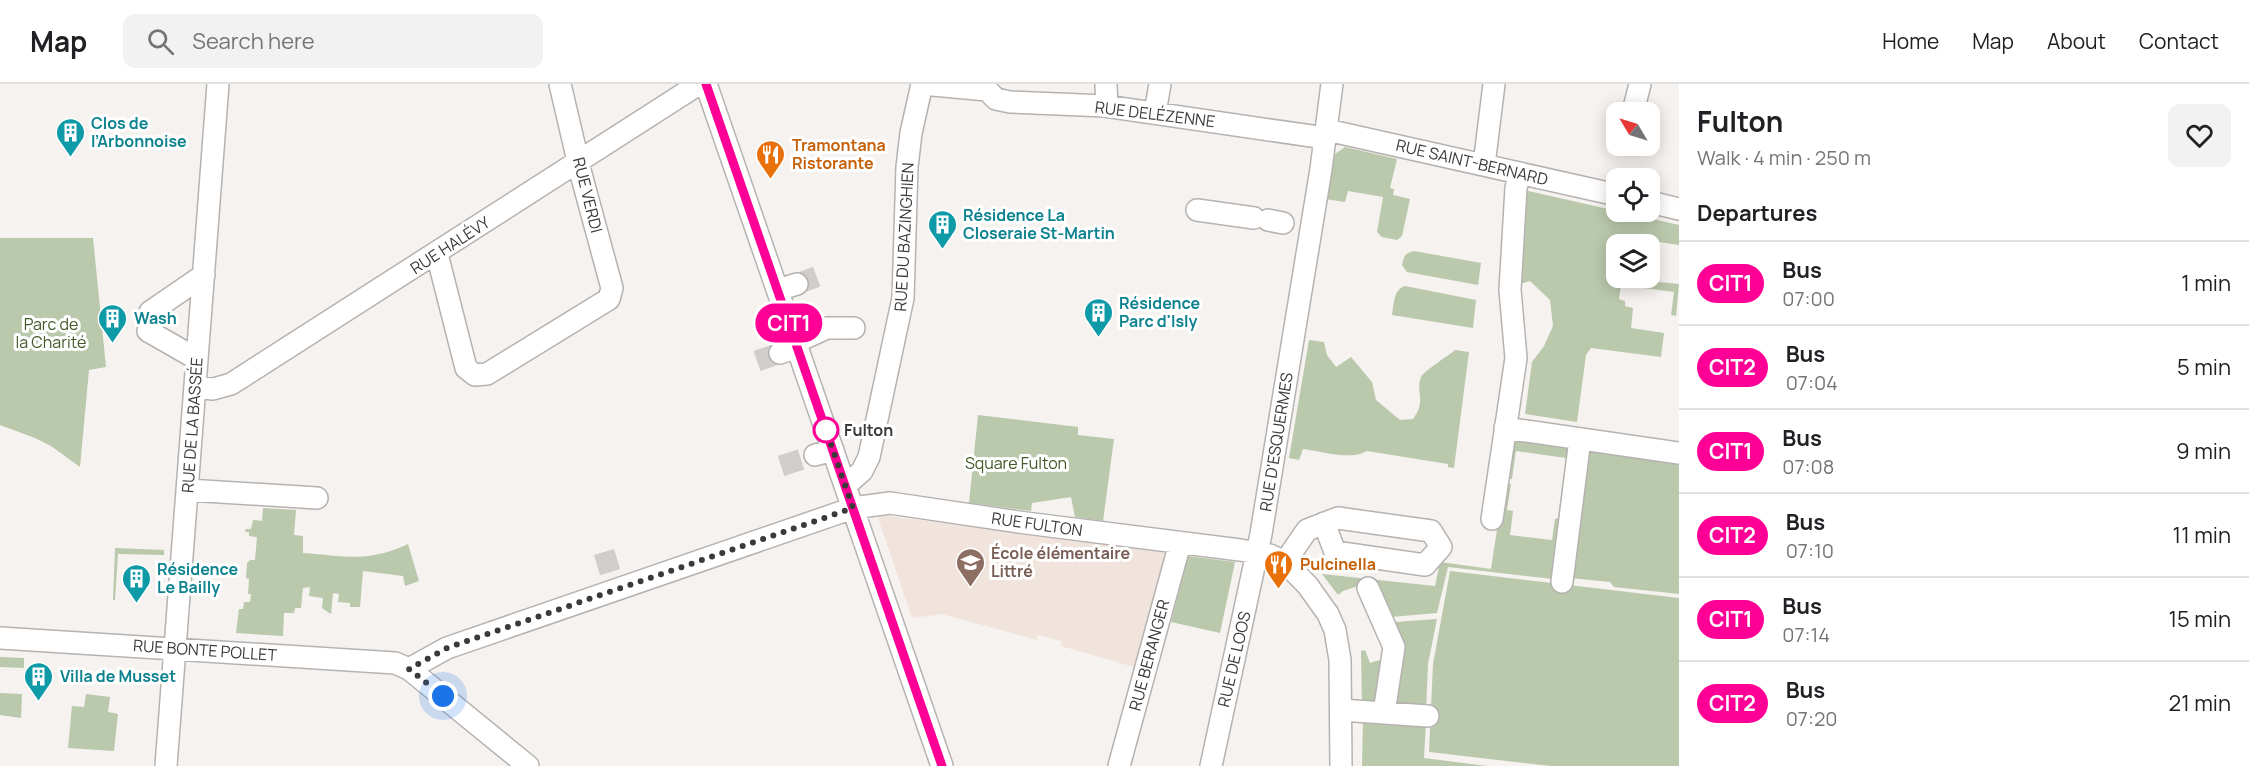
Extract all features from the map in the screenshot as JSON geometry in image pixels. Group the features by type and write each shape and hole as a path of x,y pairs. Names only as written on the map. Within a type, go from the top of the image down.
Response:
{"street":[{"name":"RUE DE LA BASSÉE","path":"166,766 218,84"},
{"name":"RUE VERDI","path":"437,254 466,368 475,375 487,374 609,299 612,288 560,84"},
{"name":"RUE HALÉVY","path":"195,387 213,389 231,384 699,84"},
{"path":"706,84 787,287 791,348 824,452 845,486 942,766"},
{"path":"922,84 989,87"},
{"name":"RUE DU BAZINGHIEN","path":"845,486 862,471 869,457 900,315 904,287 909,145 922,84"},
{"path":"1155,113 1160,84"},
{"name":"RUE D'ESQUERMES","path":"1257,552 1283,222 1326,134 1332,84"},
{"path":"1484,165 1494,84"},
{"path":"1636,102 1640,84"},
{"name":"RUE DELÉZENNE","path":"989,87 996,99 1010,102 1107,96 1155,113 1326,134"},
{"name":"RUE SAINT-BERNARD","path":"1326,134 1484,165 1606,193"},
{"path":"1492,519 1516,358 1510,290 1516,188 1520,173"},
{"path":"1660,204 1679,209"},
{"path":"1197,210 1283,222"},
{"path":"197,359 149,321 204,275"},
{"path":"791,348 827,328 854,327"},
{"path":"1505,428 1679,453"},
{"path":"1562,582 1580,439"},
{"path":"188,490 316,498"},
{"name":"RUE FULTON","path":"409,669 447,648 613,583 853,508 890,503 1257,552"},
{"path":"1286,562 1307,530 1324,523 1338,518 1431,531 1441,547 1425,565 1335,552 1324,523"},
{"name":"RUE BERANGER","path":"1119,766 1180,543"},
{"path":"1257,552 1286,562 1316,597 1328,614 1335,630 1340,660 1341,766"},
{"name":"RUE DE LOOS","path":"1211,766 1257,552"},
{"path":"1368,588 1394,647 1384,713"},
{"name":"RUE BONTE POLLET","path":"0,638 388,662 409,669"},
{"path":"409,669 528,766"},
{"path":"1341,710 1428,716"}],"shaded area":[{"path":"881,515 1162,551 1165,554 1134,667 1061,646 1062,641 1038,635 1037,640 942,614 912,618 878,518"}],"green space":[{"path":"1345,147 1397,159 1390,188 1394,189 1393,195 1410,199 1402,236 1397,240 1382,237 1377,232 1383,197 1348,191 1345,202 1325,199 1335,154"},
{"path":"1524,190 1606,209 1606,222 1660,221 1679,225 1679,245 1660,242 1660,234 1606,234 1606,288 1621,288 1619,299 1625,301 1625,306 1633,308 1631,328 1664,333 1661,357 1591,348 1586,355 1577,422 1525,414 1532,362 1544,346 1553,326 1550,300 1530,281 1517,285"},
{"name":"Parc de la Charité","path":"0,238 93,238 106,367 89,370 80,467 51,446 0,425"},
{"path":"1414,251 1481,263 1478,285 1407,272 1402,265 1403,259"},
{"path":"1660,282 1679,284 1676,316 1671,315 1674,292 1644,288 1660,288"},
{"path":"1405,286 1476,300 1473,328 1392,315 1396,294"},
{"path":"1309,340 1324,342 1327,355 1336,367 1351,357 1372,382 1376,400 1400,420 1413,419 1417,412 1423,374 1455,350 1469,352 1454,468 1448,467 1448,464 1367,451 1344,455 1303,449 1299,460 1289,458"},
{"name":"Square Fulton","path":"978,415 1078,427 1078,435 1114,439 1103,521 1075,517 1071,497 1032,503 1031,511 969,503"},
{"path":"1513,436 1575,445 1553,579 1448,567 1437,613 1391,617 1373,581 1343,591 1338,595 1322,574 1435,586 1440,562 1491,569 1504,483 1511,484 1507,510 1513,511 1510,535 1552,540 1555,519 1558,518 1566,458 1516,451 1512,479 1504,478"},
{"path":"1585,446 1679,459 1679,594 1614,587 1610,582 1570,578"},
{"path":"263,508 296,510 294,535 303,536 303,553 357,557 380,554 408,544 419,581 405,586 403,576 363,571 360,607 350,607 350,603 338,602 339,594 333,593 331,614 322,608 323,598 309,596 310,587 303,588 301,608 295,608 294,613 284,613 283,636 236,633 239,609 243,609 244,602 250,602 249,579 246,578 247,563 255,560 257,537 249,536 249,532 245,532 246,529 251,529 253,520 262,521"},
{"path":"115,548 164,550 164,555 118,554 115,600 113,600"},
{"path":"1188,556 1235,562 1220,633 1171,622"},
{"path":"1450,571 1679,598 1679,766 1551,766 1429,752 1433,664"},
{"path":"1437,619 1428,664 1426,711 1393,710 1392,625 1395,622"},
{"path":"1365,650 1370,663 1383,659 1384,703 1362,707 1361,651"},
{"path":"0,657 24,658 24,668 0,667"},
{"path":"0,693 22,694 21,718 0,715"},
{"path":"86,694 110,697 108,712 118,714 114,751 68,748 72,706 84,707"},
{"path":"1363,719 1426,722 1424,758 1487,766 1362,766"}],"tunnel":[{"path":"797,284 824,274"},
{"path":"757,361 780,353"},
{"path":"781,466 815,455"},
{"path":"604,552 611,575"}],"bus line":[{"name":"CIT1","path":"706,84 942,766"}],"place":[{"name":"Clos de l’Arbonnoise","path":"70,158"},
{"name":"Tramontana Ristorante","path":"771,180"},
{"name":"Résidence La Closeraie St-Martin","path":"942,250"},
{"name":"Résidence Parc d'Isly","path":"1098,338"},
{"name":"Wash","path":"113,344"},
{"name":"Fulton","path":"826,430"},
{"name":"École élémentaire Littré","path":"970,588"},
{"name":"Pulcinella","path":"1279,590"},
{"name":"Résidence Le Bailly","path":"136,604"},
{"name":"Villa de Musset","path":"39,702"}],"route":[{"path":"443,696 409,669 447,648 853,508 826,430"}]}
